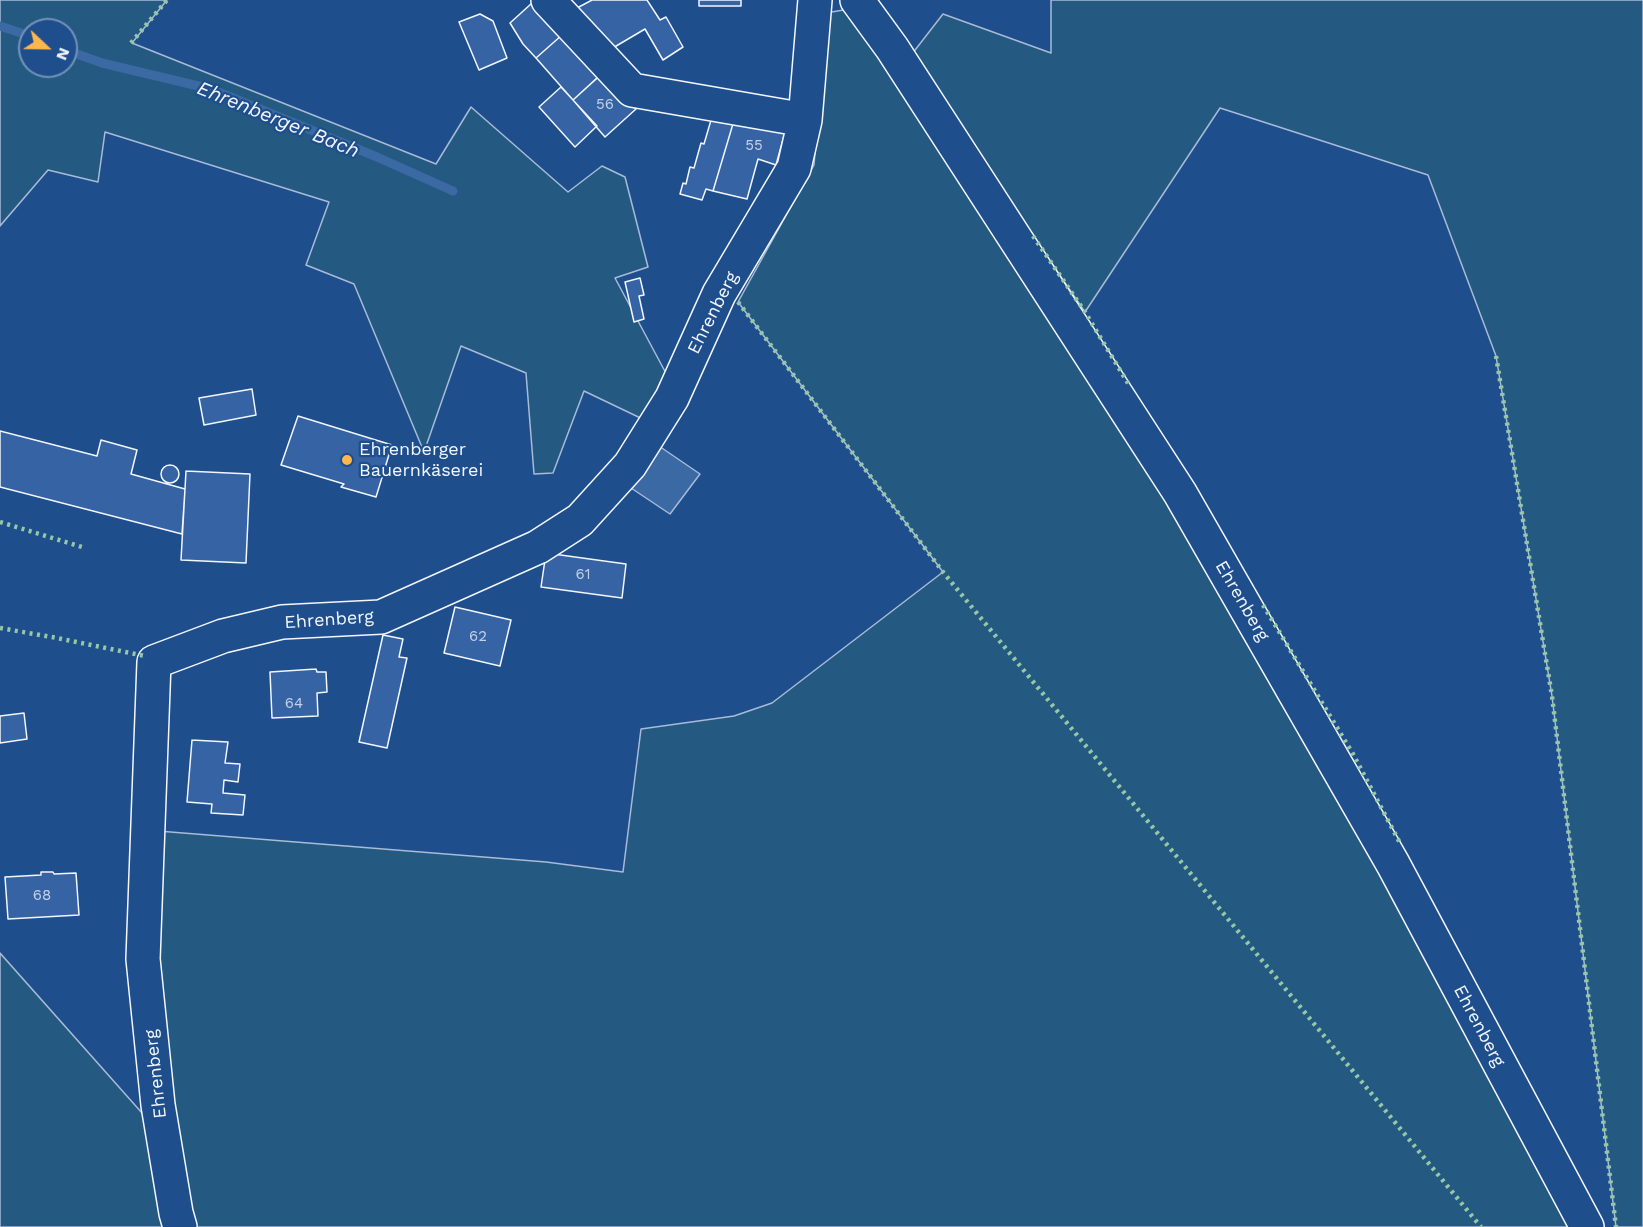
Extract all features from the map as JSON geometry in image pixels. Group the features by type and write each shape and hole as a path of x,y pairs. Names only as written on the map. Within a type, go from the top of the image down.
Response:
{"street":[{"path":"548,0 632,90 805,120"},
{"name":"Ehrenberg","path":"180,1227 158,1105 143,959 154,662 223,636 282,622 381,617 538,547 580,520 630,465 672,398 719,294 794,168 805,120 815,0"},
{"name":"Ehrenberg","path":"857,0 892,48 1180,493 1393,864 1587,1227"}],"shaded area":[{"path":"0,0 167,0 132,43 436,164 471,107 568,192 602,166 625,177 648,267 615,278 668,377 653,424 584,391 553,473 534,474 526,373 461,346 424,452 354,284 306,265 329,202 105,132 98,182 48,170 0,226"},
{"path":"1051,0 1643,0 1643,1227 1616,1227 1552,696 1496,356 1428,175 1220,108 1085,312 912,54 943,14 1051,53"},
{"path":"849,9 1313,729 1573,1227 0,1227 0,953 150,1122 158,831 546,862 623,872 641,729 734,716 772,703 943,572 738,302 814,165 826,13"},
{"path":"656,444 700,474 670,514 628,486"}],"building":[{"path":"592,0 647,0 660,20 666,17 683,47 663,60 645,29 606,52 577,8"},
{"path":"699,0 741,0 741,6 699,6"},
{"path":"532,3 562,35 536,58 523,44 510,23"},
{"path":"480,14 493,21 507,58 479,70 459,22"},
{"path":"562,35 598,77 573,100 536,58"},
{"path":"604,72 636,109 605,137 573,100"},
{"path":"561,87 597,126 575,147 539,107"},
{"path":"714,110 735,117 713,191 706,189 702,200 680,194 683,183 686,184 690,167 694,168 701,143 704,144"},
{"path":"735,117 785,132 776,165 758,159 747,199 713,191"},
{"path":"640,278 644,295 639,296 644,319 634,322 625,282"},
{"path":"252,389 256,415 204,425 199,398"},
{"path":"298,416 392,445 376,497 341,487 344,484 281,465"},
{"path":"0,431 97,456 101,440 137,450 131,474 185,489 182,534 0,487"},
{"path":"170,465 176,468 179,474 176,480 170,483 164,480 161,474 164,468"},
{"path":"186,471 250,474 246,563 181,560"},
{"path":"546,553 626,564 622,598 541,587"},
{"path":"455,607 511,620 500,666 444,653"},
{"path":"383,635 403,639 399,657 407,658 387,748 359,742"},
{"path":"316,669 317,672 326,672 327,692 317,693 318,716 272,718 270,672"},
{"path":"24,713 27,739 0,743 0,716"},
{"path":"192,740 228,742 225,763 240,764 238,782 224,780 223,793 245,795 243,815 211,813 212,804 187,802"},
{"path":"41,872 76,873 79,915 8,919 5,877 41,875"}],"waterway":[{"name":"Ehrenberger Bach","path":"0,26 18,32"},
{"name":"Ehrenberger Bach","path":"78,54 102,63 211,89 377,157 453,191"}],"hedge":[{"path":"131,43 167,0"},
{"path":"1033,236 1085,312 1129,385"},
{"path":"738,302 943,572 1481,1227"},
{"path":"1496,356 1552,696 1616,1227"},
{"path":"0,522 82,547"},
{"path":"1263,605 1353,754 1401,845"},
{"path":"0,628 145,656"}],"place":[{"name":"Ehrenberger Bauernkäserei","path":"347,460"}]}
